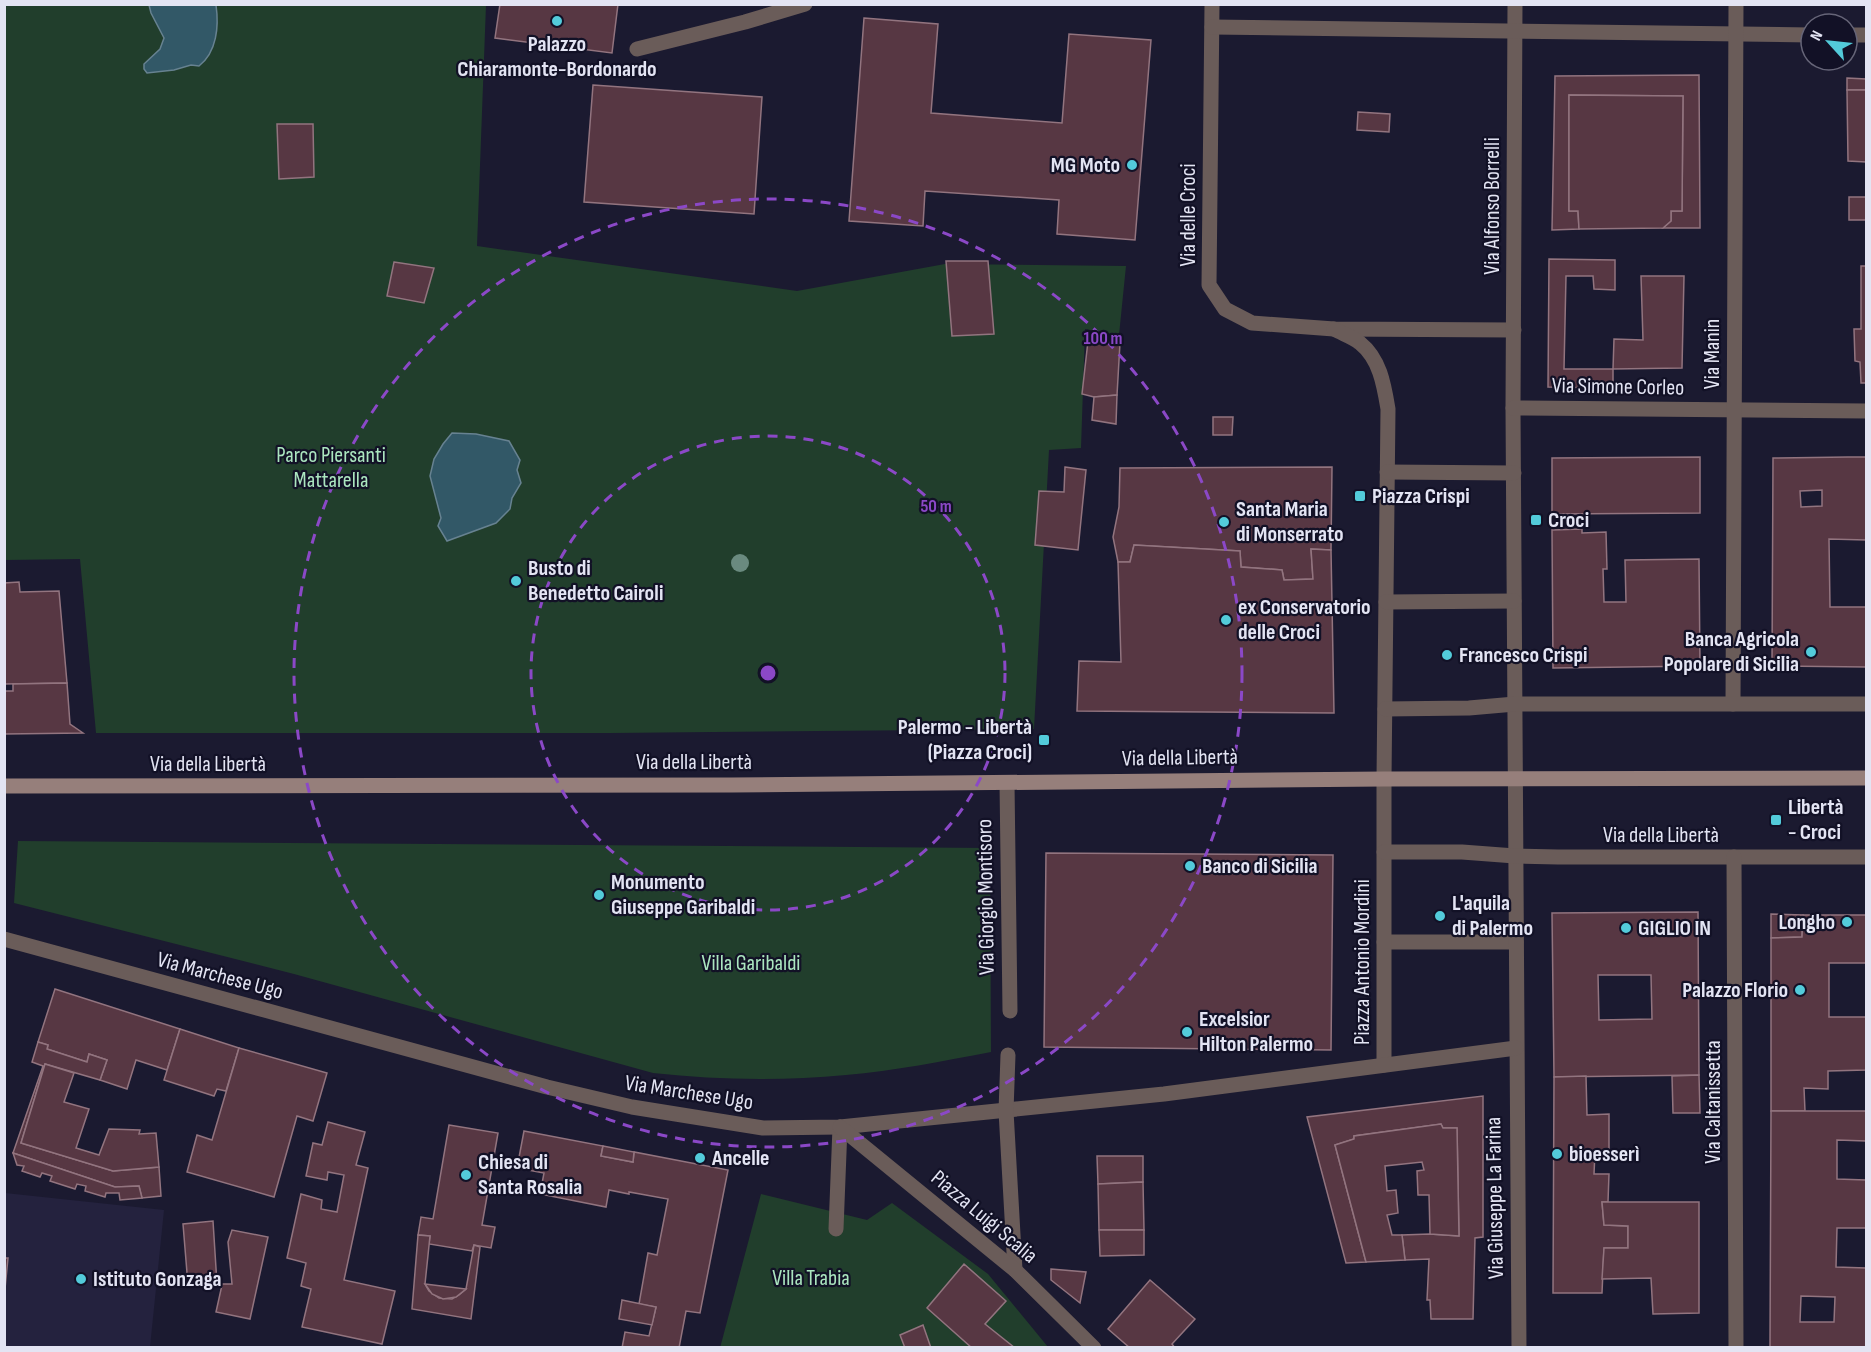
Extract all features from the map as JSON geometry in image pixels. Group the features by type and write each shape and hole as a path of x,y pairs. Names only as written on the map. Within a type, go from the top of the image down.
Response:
{"street":[{"path":"637,49 745,22 805,4"},
{"name":"Via delle Croci","path":"1212,4 1209,285 1225,309 1252,323 1334,330 1514,330"},
{"name":"Via Alfonso Borrelli","path":"1515,4 1513,408 1515,778"},
{"name":"Via Manin","path":"1733,704 1736,4"},
{"path":"1212,27 1799,35"},
{"path":"1334,330 1360,343 1375,362 1384,385 1388,409 1384,852"},
{"name":"Via Simone Corleo","path":"1513,408 1866,411"},
{"path":"1387,472 1514,473"},
{"path":"1386,602 1514,601"},
{"path":"1385,709 1469,708 1515,704 1866,704"},
{"name":"Via della Libertà","path":"4,786 1007,783 1384,778 1866,778"},
{"path":"1515,778 1516,1048"},
{"name":"Via Giorgio Montisoro","path":"1007,783 1010,1011"},
{"name":"Via della Libertà","path":"1384,852 1462,852 1515,856 1866,857"},
{"name":"Piazza Antonio Mordini","path":"1384,852 1384,1065 1516,1048"},
{"name":"Via Caltanissetta","path":"1734,857 1736,1347"},
{"name":"Via Marchese Ugo","path":"4,939 547,1088 632,1107 763,1128 840,1127 1006,1111 1164,1094 1384,1065"},
{"path":"1384,942 1516,942"},
{"name":"Via Giuseppe La Farina","path":"1516,1048 1519,1347"},
{"path":"1008,1055 1006,1111 1015,1270"},
{"path":"836,1230 840,1127"},
{"name":"Piazza Luigi Scalia","path":"840,1127 1015,1270 1094,1347"}],"shaded area":[{"name":"Istituto Gonzaga","path":"5,1193 164,1210 150,1347 5,1348"}],"green space":[{"name":"Parco Piersanti Mattarella","path":"4,5 486,5 477,246 797,291 945,264 1126,266 1119,335 1085,329 1081,448 1049,450 1034,729 611,733 96,733 80,559 5,560"},
{"name":"Villa Garibaldi","path":"18,841 990,848 991,1052 900,1068 822,1077 749,1079 653,1073 294,974 14,903"},
{"name":"Villa Trabia","path":"761,1194 867,1220 892,1203 988,1274 1048,1347 720,1348"}],"water":[{"path":"149,5 216,5 217,21 213,46 210,54 199,66 191,65 174,70 147,73 144,64 160,49 164,38"},
{"path":"452,433 476,434 509,441 520,460 517,470 521,483 512,498 510,509 496,523 447,541 438,526 441,518 430,476 434,459"}],"building":[{"name":"Palazzo Chiaramonte-Bordonardo","path":"500,4 618,4 612,53 495,38"},
{"path":"864,18 938,24 931,113 1062,123 1069,34 1151,40 1135,240 1057,234 1059,200 925,191 923,226 849,221"},
{"path":"1699,75 1700,228 1663,228 1671,221 1671,211 1682,211 1683,96 1569,95 1569,211 1578,211 1579,229 1552,230 1555,76"},
{"path":"1847,78 1866,79 1866,90 1847,90"},
{"path":"593,85 762,97 754,214 584,202"},
{"path":"1847,90 1866,90 1866,162 1848,161"},
{"path":"1569,95 1683,96 1682,211 1671,211 1671,221 1663,228 1579,229 1578,211 1569,211"},
{"path":"1358,112 1390,114 1389,132 1357,130"},
{"path":"277,124 313,124 314,177 279,179"},
{"path":"1849,197 1866,197 1866,220 1849,220"},
{"path":"1549,259 1615,260 1615,290 1594,289 1593,276 1566,276 1564,369 1613,369 1613,388 1548,387"},
{"path":"946,261 988,261 994,334 952,336"},
{"path":"394,262 434,268 424,303 387,296"},
{"path":"1861,266 1866,266 1866,383 1861,383 1860,362 1855,361 1854,329 1861,329"},
{"path":"1641,276 1684,276 1682,368 1613,369 1614,339 1643,340"},
{"path":"1088,341 1120,343 1117,395 1094,397 1082,394"},
{"path":"1117,395 1116,424 1092,420 1094,397"},
{"path":"1213,417 1233,417 1232,435 1213,435"},
{"path":"1700,457 1700,513 1552,514 1552,458"},
{"path":"1866,457 1866,540 1829,539 1830,607 1866,607 1866,667 1772,666 1773,458","holes":["1822,490 1822,506 1801,507 1800,491"]},
{"path":"1065,467 1086,470 1078,550 1035,545 1039,491 1064,492"},
{"name":"Santa Maria di Monserrato","path":"1332,467 1331,550 1311,549 1313,579 1284,580 1282,570 1241,567 1240,551 1134,545 1130,562 1118,562 1113,537 1119,507 1120,468"},
{"path":"1582,529 1582,533 1606,532 1607,569 1603,569 1604,602 1626,602 1625,560 1699,559 1700,666 1553,668 1552,530"},
{"name":"ex Conservatorio delle Croci","path":"1134,545 1240,551 1241,567 1282,570 1284,580 1313,579 1311,549 1331,550 1334,713 1077,711 1079,661 1121,662 1118,562 1130,562"},
{"path":"19,582 20,592 59,591 67,683 4,684 4,583"},
{"path":"67,683 70,724 83,733 4,734 4,691 13,691 13,684"},
{"path":"1046,853 1333,855 1331,1050 1044,1047"},
{"path":"1698,912 1699,1075 1554,1077 1552,913","holes":["1598,975 1651,975 1652,1019 1599,1020"]},
{"path":"1771,914 1803,915 1802,937 1771,938"},
{"name":"Palazzo Florio","path":"1803,915 1866,915 1866,963 1829,963 1829,1017 1866,1017 1866,1070 1828,1071 1828,1089 1804,1088 1805,1111 1771,1111 1771,938 1802,937"},
{"path":"55,989 180,1029 167,1070 136,1060 127,1089 100,1080 107,1060 89,1054 87,1062 47,1049 48,1045 38,1042"},
{"path":"180,1029 239,1048 226,1091 217,1089 214,1096 164,1080"},
{"path":"38,1042 48,1045 47,1049 87,1062 89,1054 107,1060 100,1080 45,1064 21,1143 113,1171 159,1167 161,1196 142,1198 139,1186 115,1187 13,1153 43,1066 32,1062"},
{"path":"239,1048 327,1073 313,1121 297,1116 274,1197 187,1172 197,1135 212,1140"},
{"path":"45,1064 74,1073 64,1102 89,1109 76,1148 99,1155 109,1129 140,1130 139,1134 156,1133 159,1167 113,1171 21,1143"},
{"path":"1699,1075 1700,1113 1673,1113 1672,1076"},
{"path":"1586,1076 1587,1115 1609,1114 1609,1152 1595,1152 1594,1174 1609,1174 1608,1202 1602,1202 1604,1225 1628,1226 1628,1248 1604,1248 1602,1293 1553,1293 1554,1077"},
{"path":"1483,1096 1483,1237 1475,1238 1473,1319 1431,1319 1430,1300 1427,1300 1429,1259 1405,1260 1402,1235 1459,1236 1457,1128 1443,1128 1441,1124 1354,1136 1354,1139 1335,1145 1366,1262 1346,1263 1307,1117"},
{"path":"1771,1111 1866,1111 1866,1141 1837,1140 1837,1179 1866,1180 1866,1228 1837,1228 1836,1267 1866,1268 1866,1348 1770,1348","holes":["1801,1296 1835,1297 1834,1322 1800,1322"]},
{"path":"328,1122 365,1132 356,1165 368,1168 344,1280 395,1291 382,1344 302,1327 311,1289 301,1286 306,1263 287,1258 301,1194 322,1200 321,1209 337,1212 344,1175 328,1172 327,1180 306,1176 313,1143 322,1145"},
{"path":"1441,1124 1443,1128 1457,1128 1459,1236 1430,1234 1429,1195 1418,1195 1417,1171 1424,1170 1422,1162 1385,1166 1387,1191 1396,1190 1398,1213 1387,1215 1392,1235 1402,1235 1405,1260 1366,1262 1335,1145 1354,1139 1354,1136"},
{"name":"Chiesa di Santa Rosalia","path":"449,1125 498,1133 482,1225 495,1227 491,1248 474,1245 472,1251 429,1244 430,1236 418,1235 421,1217 433,1219"},
{"path":"524,1131 603,1146 601,1156 633,1162 634,1152 728,1170 700,1313 686,1311 679,1348 622,1348 625,1332 649,1336 656,1307 639,1304 648,1253 657,1255 668,1199 609,1190 606,1207 540,1194 544,1173 517,1168"},
{"path":"603,1146 634,1152 633,1162 601,1156"},
{"path":"13,1153 115,1187 139,1186 142,1198 120,1200 119,1193 106,1193 105,1197 85,1191 86,1186 77,1184 75,1189 50,1181 52,1176 42,1173 40,1177 22,1171 24,1166 17,1165"},
{"path":"1097,1156 1143,1156 1143,1182 1098,1184"},
{"path":"1143,1182 1144,1230 1099,1230 1098,1184"},
{"path":"1602,1202 1699,1202 1699,1313 1653,1314 1651,1278 1602,1279 1604,1248 1628,1248 1628,1226 1604,1225"},
{"path":"213,1221 217,1284 232,1284 228,1242 232,1230 268,1237 250,1319 216,1312 222,1285 188,1285 183,1224"},
{"path":"1099,1230 1144,1230 1144,1255 1100,1256"},
{"path":"418,1235 430,1236 425,1284 429,1291 439,1298 452,1299 466,1289 474,1245 480,1247 471,1319 412,1309"},
{"path":"4,1258 8,1258 4,1299"},
{"path":"964,1264 1006,1301 985,1324 1015,1348 972,1348 927,1308"},
{"path":"1051,1269 1086,1272 1080,1303 1051,1280"},
{"path":"1150,1280 1195,1319 1172,1344 1175,1348 1130,1348 1108,1329"},
{"path":"425,1284 466,1289 456,1297 443,1299 432,1294"},
{"path":"622,1300 656,1307 652,1325 619,1319"},
{"path":"923,1325 931,1348 905,1348 900,1335"}],"place":[{"name":"Palazzo Chiaramonte-Bordonardo","path":"557,21"},
{"name":"MG Moto","path":"1132,165"},
{"name":"Piazza Crispi","path":"1360,496"},
{"name":"Croci","path":"1536,520"},
{"name":"Santa Maria di Monserrato","path":"1224,522"},
{"name":"Busto di Benedetto Cairoli","path":"516,581"},
{"name":"ex Conservatorio delle Croci","path":"1226,620"},
{"name":"Banca Agricola Popolare di Sicilia","path":"1811,652"},
{"name":"Francesco Crispi","path":"1447,655"},
{"name":"Palermo - Libertà (Piazza Croci)","path":"1044,740"},
{"name":"Libertà - Croci","path":"1776,820"},
{"name":"Banco di Sicilia","path":"1190,866"},
{"name":"Monumento Giuseppe Garibaldi","path":"599,895"},
{"name":"L'aquila di Palermo","path":"1440,916"},
{"name":"Longho","path":"1847,922"},
{"name":"GIGLIO IN","path":"1626,928"},
{"name":"Palazzo Florio","path":"1800,990"},
{"name":"Excelsior Hilton Palermo","path":"1187,1032"},
{"name":"bioesserì","path":"1557,1154"},
{"name":"Ancelle","path":"700,1158"},
{"name":"Chiesa di Santa Rosalia","path":"466,1175"},
{"name":"Istituto Gonzaga","path":"81,1279"}]}
